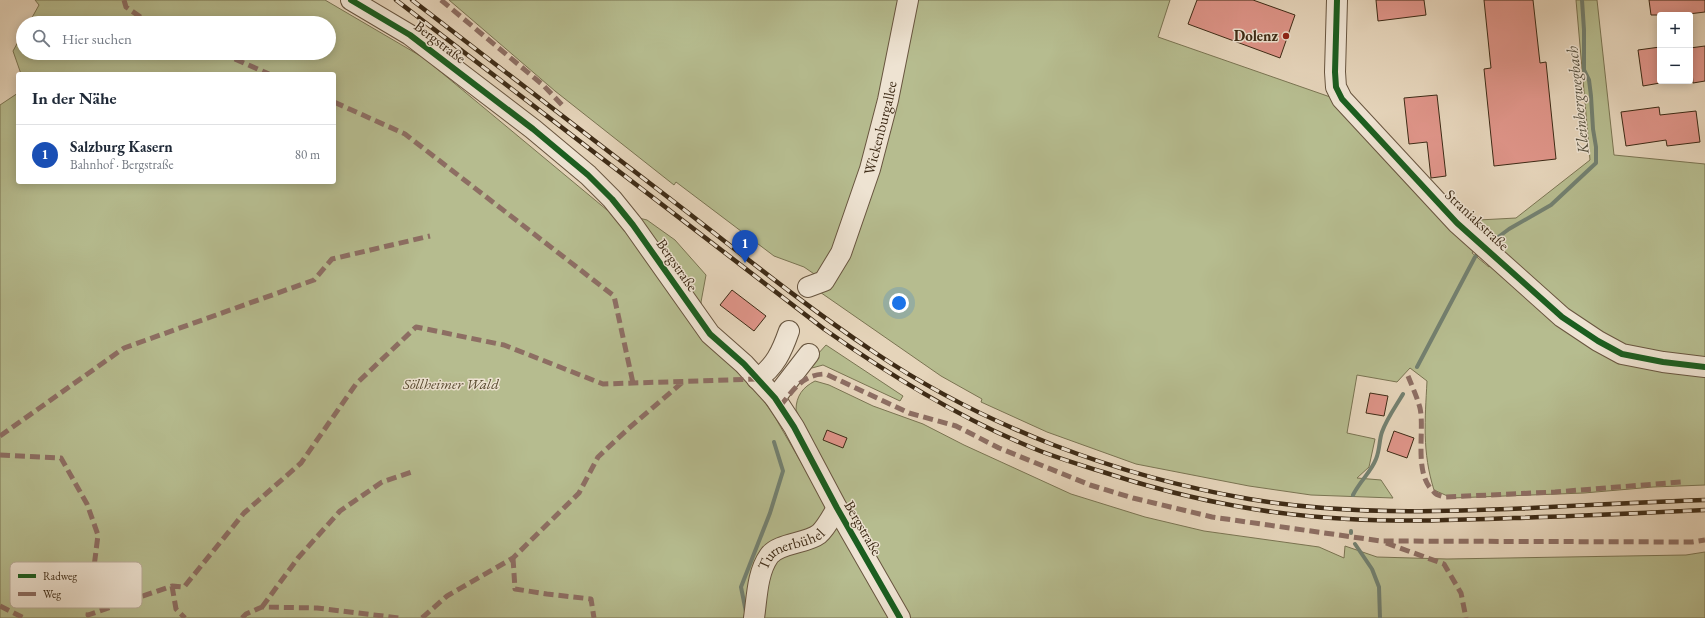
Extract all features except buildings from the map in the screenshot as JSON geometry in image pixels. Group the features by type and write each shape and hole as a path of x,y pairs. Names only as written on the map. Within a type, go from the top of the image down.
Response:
{"street":[{"name":"Bergstraße","path":"351,0 410,35 533,129 588,175 612,199 634,225 710,334 744,364 775,398 794,427 837,508 900,618"},
{"name":"Wickenburgallee","path":"808,287 824,281 840,252 872,162 888,100 908,0"},
{"name":"Straniakstraße","path":"1337,0 1335,72 1336,87 1342,100 1457,222 1562,317 1598,341 1622,354 1663,362 1705,366"},
{"path":"757,379 765,374 777,361 789,331"},
{"path":"775,398 809,354"},
{"name":"Turnerbühel","path":"754,618 762,570 770,554 782,547 804,542 820,533 837,508"}],"green space":[{"name":"Söllheimer Wald","path":"35,0 325,0 424,58 607,210 647,220 675,240 706,275 701,302 705,337 746,374 776,419 891,618 0,618 0,105 16,94 16,184 336,184 336,72 20,72 16,60 336,60 336,16 33,16 39,5"},
{"path":"449,0 1170,0 1158,37 1336,99 1477,245 1472,253 1489,267 1503,256 1460,221 1516,218 1590,160 1576,0 1597,0 1614,155 1705,164 1705,485 1653,487 1584,493 1452,498 1434,490 1430,476 1425,436 1427,381 1410,368 1397,382 1357,375 1347,433 1375,439 1369,467 1357,478 1381,480 1393,498 1311,495 1249,486 1136,464 1047,432 981,402 982,399 941,376 817,290 823,280 804,267 774,256 676,182 674,185 555,91"},
{"name":"Söllheimer Wald","path":"16,46 16,60 13,51"},
{"path":"826,345 903,396 900,401 823,365 812,368 808,365"},
{"path":"815,381 829,385 873,406 923,424 964,445 1071,494 1145,517 1204,531 1319,547 1344,558 1345,546 1377,557 1447,559 1686,555 1705,552 1705,618 910,618 827,473 796,410 797,400 801,392"}],"waterway":[{"name":"Kleinbergwegbach","path":"1493,241 1509,229 1551,205 1596,163 1596,147 1589,80 1584,70 1582,0"},
{"name":"Kleinbergwegbach","path":"1417,367 1475,257 1480,251"},
{"name":"Kleinbergwegbach","path":"1353,495 1374,464 1384,427 1403,394"},
{"path":"746,612 741,587 770,513 783,471 774,442"},
{"name":"Kleinbergwegbach","path":"1355,544 1372,569 1379,587 1380,618"}],"railway":[{"path":"396,0 824,329 898,378 949,408 1037,450 1163,490 1224,504 1285,514 1317,517 1369,520 1432,520 1705,510"},
{"path":"412,0 776,282 849,335 917,379 961,403 1054,445 1150,477 1200,489 1249,499 1320,508 1390,511 1460,511 1705,500"}],"marked path":[{"path":"124,0 126,7 139,16"},
{"path":"441,0 543,85 564,107"},
{"path":"237,60 264,72"},
{"path":"336,103 405,134 614,296 633,383"},
{"path":"0,436 124,348 314,280 332,259 430,236"},
{"path":"142,596 172,586 184,587 244,513 301,463 356,384 416,327 504,345 603,384 757,379"},
{"path":"780,406 799,384 811,377 826,374 909,413 956,426 999,448 1090,485 1133,498 1212,517 1381,541 1692,542 1705,540"},
{"path":"1408,376 1420,408 1421,452 1424,475 1428,484 1435,493 1439,495 1445,497 1555,492 1681,482"},
{"path":"422,618 447,596 513,558 579,493 598,457 629,428 684,381"},
{"path":"0,455 61,458 87,504 98,535 95,562"},
{"path":"262,607 298,558 340,511 382,482 412,472"},
{"path":"1386,543 1444,564 1461,593 1466,618"},
{"path":"513,558 515,589 591,599 594,618"},
{"path":"172,586 176,609 185,618"},
{"path":"0,606 24,618"},
{"path":"242,618 246,614 262,607 317,608 399,618"},
{"path":"89,608 88,615 108,608"}],"cycle path":[{"path":"351,0 410,35 533,129 588,175 612,199 633,225 710,334 744,364 775,398 794,427 837,508 900,618"},
{"path":"1337,0 1335,72 1336,87 1342,99 1457,223 1562,317 1598,341 1622,354 1663,362 1705,367"}],"place":[{"name":"Dolenz","path":"1286,36"},
{"name":"Salzburg Kasern","path":"745,263"}]}
